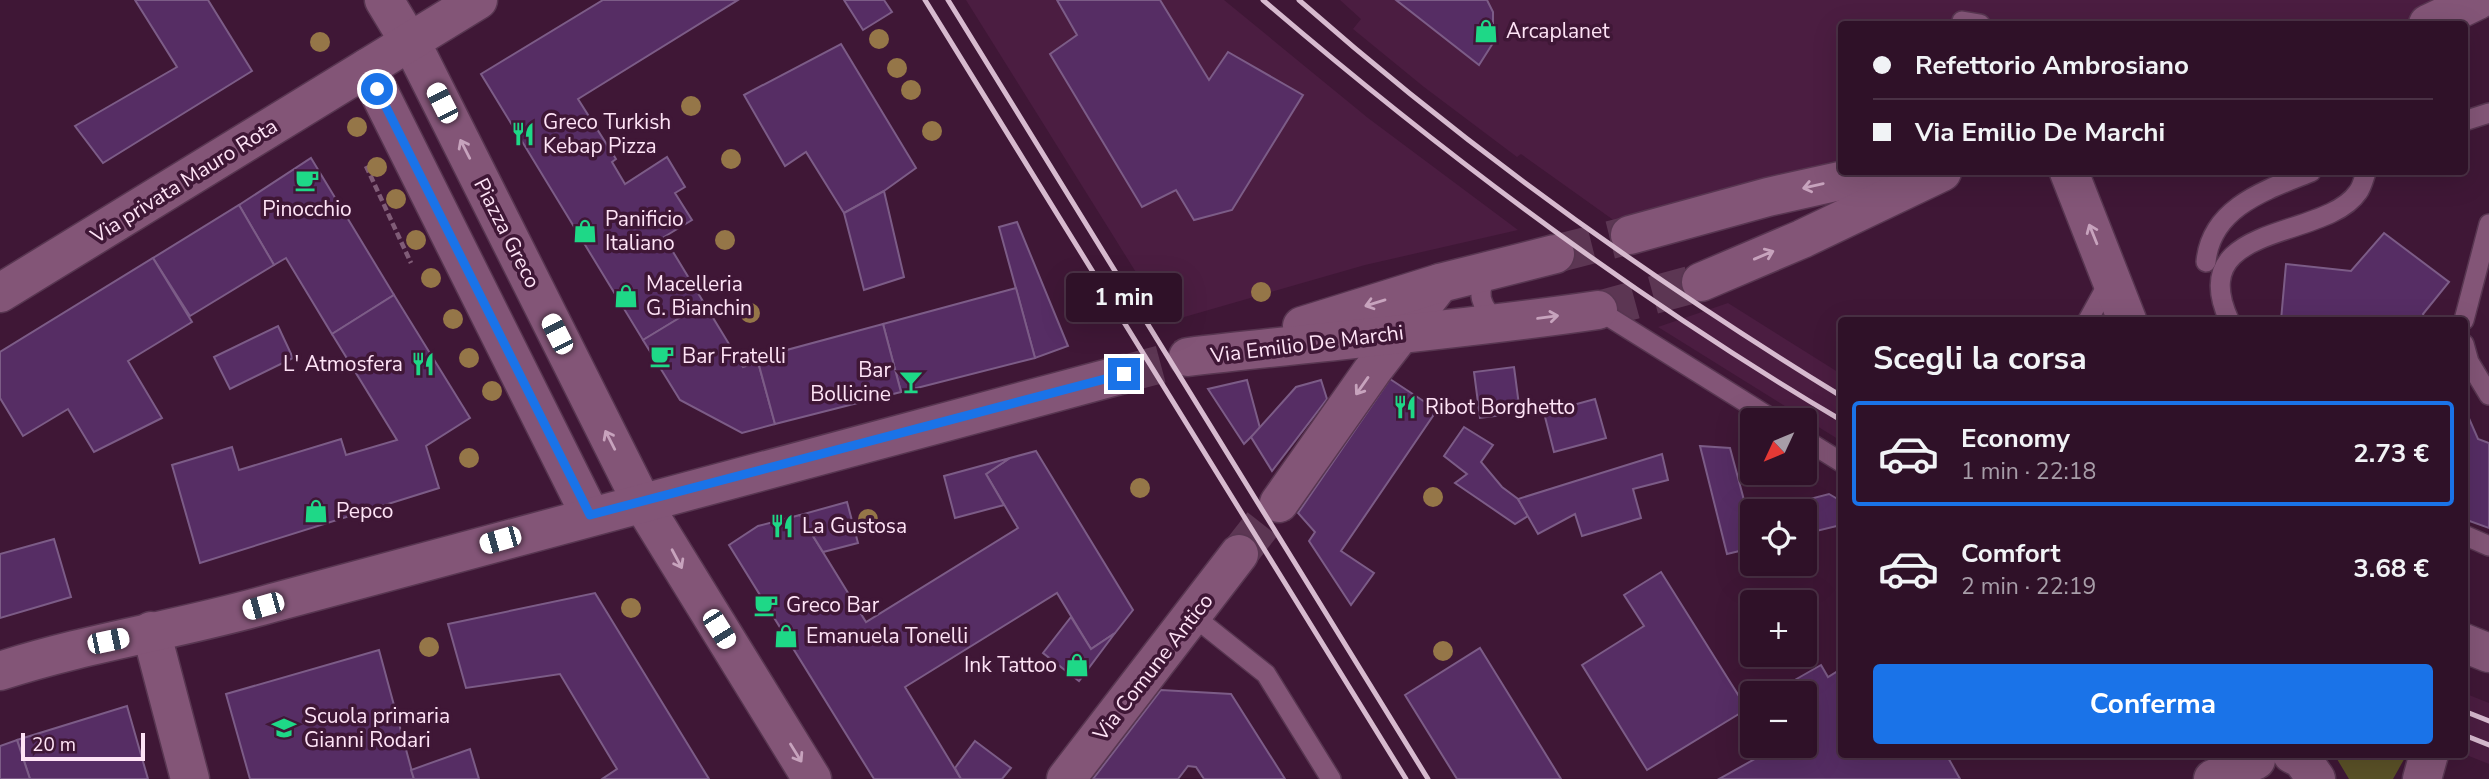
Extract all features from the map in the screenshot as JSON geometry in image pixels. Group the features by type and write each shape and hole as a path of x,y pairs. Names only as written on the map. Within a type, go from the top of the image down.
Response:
{"street":[{"name":"Piazza Greco","path":"384,0 410,42 641,501 812,779"},
{"path":"478,0 367,68 590,515"},
{"path":"2434,21 2478,0"},
{"name":"Via privata Mauro Rota","path":"0,293 367,68"},
{"path":"1630,235 1768,197 1867,175"},
{"path":"1701,282 1802,239 1936,175"},
{"path":"2070,175 2126,317"},
{"name":"Via Emilio De Marchi","path":"1556,254 1440,283 1268,337 1188,357 1404,332 1460,330 1598,310"},
{"path":"1279,503 1440,283"},
{"path":"0,671 64,650 236,613 641,501 1124,374"},
{"name":"Via Comune Antico","path":"1066,779 1239,554"},
{"path":"151,631 190,779"},
{"path":"2422,779 2428,758"},
{"path":"2213,779 2265,762 2302,759 2316,779"}],"lane":[{"path":"2468,120 2489,113"},
{"path":"2206,262 2208,242 2218,224 2233,210 2304,175"},
{"path":"2228,317 2219,298 2222,276 2235,254 2257,240 2344,204 2358,192 2365,175"},
{"path":"2465,317 2489,224"},
{"path":"1491,270 1483,279 1481,299 1483,309 1499,324"},
{"path":"2090,317 2111,279"},
{"name":"Via Emilio De Marchi","path":"1598,310 1755,408"},
{"path":"2468,358 2489,395"},
{"path":"1817,447 1838,460"},
{"path":"2468,537 2489,546"},
{"path":"1192,615 1266,674 1331,779"}],"path":[{"path":"366,166 411,262"}],"shaded area":[{"path":"966,0 1224,0 1368,118 1518,230 1365,265 1167,322"},
{"path":"1340,0 2470,0 2440,14 2413,21 1838,21 1838,173 1626,229 1521,154 1517,157 1424,87 1353,29 1361,19"},
{"path":"1728,303 1838,372 1838,439 1817,426 1817,408 1788,408 1658,327"},
{"path":"2468,695 2489,703 2489,764 2468,756"},
{"path":"2336,758 2405,758 2393,779 2349,779"}],"building":[{"path":"135,0 208,0 252,71 103,163 75,126 177,67"},
{"path":"603,0 738,0 578,99 616,159 612,162 625,184 667,157 685,187 675,193 692,220 664,237 704,303 643,340 481,74"},
{"path":"844,0 884,0 892,12 863,30"},
{"path":"1057,0 1160,0 1209,80 1228,52 1303,95 1232,210 1194,220 1176,190 1142,207 1050,54 1077,35"},
{"path":"1396,0 1487,0 1493,12 1493,43 1479,65"},
{"path":"841,44 916,168 884,191 844,213 806,152 785,166 744,95"},
{"path":"311,158 394,295 332,334 286,258 274,265 239,205"},
{"path":"884,191 904,277 864,290 844,213"},
{"path":"239,205 274,265 190,316 153,258"},
{"path":"1017,222 1068,346 1035,358 999,227"},
{"path":"2384,233 2449,282 2423,314 2424,317 2281,317 2286,264 2351,271"},
{"path":"153,258 192,322 128,361 162,418 94,452 68,409 23,436 0,398 0,352"},
{"path":"1016,288 1035,358 901,392 883,324"},
{"path":"394,295 470,418 426,446 439,488 200,563 172,465 232,447 239,470 341,439 346,455 397,440 332,334"},
{"path":"704,303 743,367 758,362 775,424 742,433 680,400 643,340"},
{"path":"883,324 901,392 775,424 757,358"},
{"path":"278,326 293,358 230,389 214,357"},
{"path":"1514,367 1520,413 1480,418 1474,372"},
{"path":"1390,379 1437,410 1341,551 1374,573 1351,605 1309,541 1315,532 1298,513"},
{"path":"1247,380 1260,428 1244,444 1208,389"},
{"path":"1321,380 1327,399 1272,471 1251,437 1296,387"},
{"path":"1595,399 1606,438 1554,452 1544,413"},
{"path":"2468,416 2478,439 2489,443 2489,528 2468,520"},
{"path":"1464,427 1493,445 1481,462 1502,487 1518,499 1528,516 1515,524 1455,483 1467,474 1444,456"},
{"path":"1700,446 1730,448 1744,499 1740,499 1740,551 1727,554"},
{"path":"1036,451 1133,610 1115,633 1091,649 1057,593 905,687 961,779 874,779 729,545 758,526 800,515 866,622 1018,528 986,474 1010,458"},
{"path":"1662,454 1668,480 1633,489 1641,518 1582,536 1575,514 1538,534 1518,499"},
{"path":"1010,458 986,474 1004,505 955,518 944,476"},
{"path":"1829,494 1838,499 1838,526 1817,531 1817,499 1810,499"},
{"path":"847,502 858,543 823,552 800,515"},
{"path":"54,539 71,597 0,618 0,554"},
{"path":"1661,572 1740,698 1740,713 1647,770 1582,665 1644,626 1624,595"},
{"path":"595,593 709,779 602,779 617,769 560,674 466,688 448,624"},
{"path":"1071,617 1091,649 1115,633 1079,681 1043,653"},
{"path":"1480,648 1561,779 1457,779 1405,695"},
{"path":"379,650 414,779 250,779 226,694"},
{"path":"1821,665 1828,677 1838,671 1838,758 1948,758 1960,779 1719,779 1757,758 1817,758 1817,681 1793,681"},
{"path":"1161,690 1231,694 1285,779 1204,779 1196,767 1188,766 1178,779 1093,779"},
{"path":"127,706 148,779 30,779 17,740"},
{"path":"17,740 30,779 0,779 0,746"},
{"path":"975,741 1011,768 1002,779 961,779 955,768"},
{"path":"470,749 479,779 414,779 411,770"}],"tunnel":[{"path":"1555,254 1630,235"},
{"path":"1598,310 1701,282"},
{"path":"1124,374 1188,357"},
{"path":"1239,554 1279,503"}],"railway":[{"path":"925,0 1406,779"},
{"path":"948,0 1428,779"},
{"path":"1263,0 1401,114 1543,223 1690,325 1838,418"},
{"path":"1299,0 1428,108 1561,210 1699,306 1838,394"},
{"path":"2468,713 2489,721"},
{"path":"2468,737 2489,745"}],"place":[{"name":"Arcaplanet","path":"1486,31"},
{"name":"Greco Turkish Kebap Pizza","path":"523,134"},
{"name":"Pinocchio","path":"307,180"},
{"name":"Panificio Italiano","path":"585,231"},
{"name":"Macelleria G. Bianchin","path":"626,296"},
{"name":"Bar Fratelli","path":"662,356"},
{"name":"L' Atmosfera","path":"423,364"},
{"name":"Bar Bollicine","path":"911,382"},
{"name":"Ribot Borghetto","path":"1405,407"},
{"name":"Pepco","path":"316,511"},
{"name":"La Gustosa","path":"782,526"},
{"name":"Greco Bar","path":"766,605"},
{"name":"Emanuela Tonelli","path":"786,636"},
{"name":"Ink Tattoo","path":"1077,665"},
{"name":"Scuola primaria Gianni Rodari","path":"284,728"}],"route":[{"path":"377,89 590,515 1124,374"}]}
